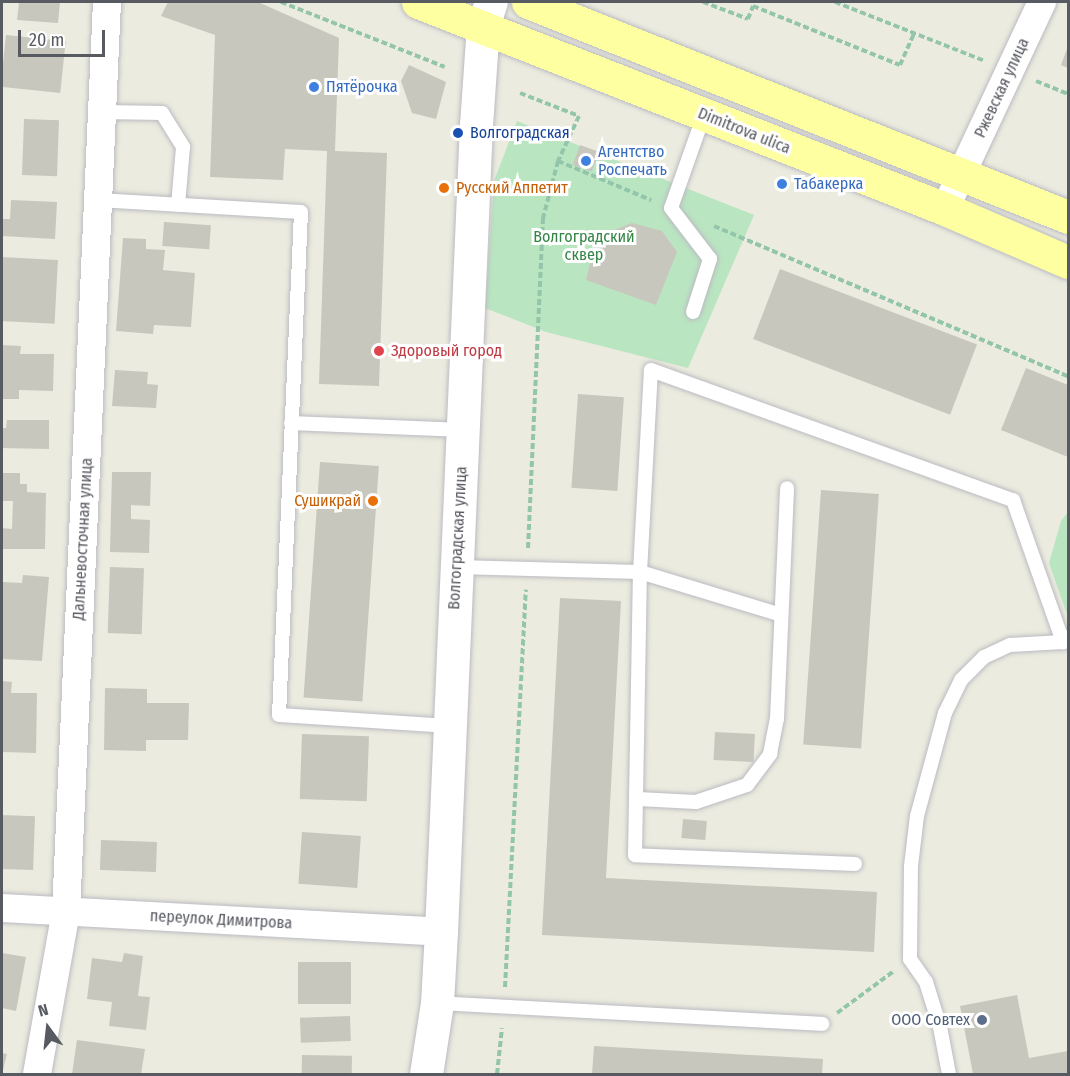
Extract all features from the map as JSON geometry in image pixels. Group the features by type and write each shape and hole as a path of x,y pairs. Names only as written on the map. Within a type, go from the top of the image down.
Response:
{"main road":[{"name":"Dimitrova ulica","path":"418,2 487,14 704,115 945,209 1068,262"},
{"path":"528,2 1068,217"},
{"name":"Волгоградская улица","path":"426,1074 437,1003 463,430 487,14"}],"street":[{"name":"Дальневосточная улица","path":"37,1074 66,912 107,2"},
{"name":"Ржевская улица","path":"945,209 1042,2"},
{"name":"переулок Димитрова","path":"2,908 441,932"}],"lane":[{"path":"102,112 162,114 183,147 178,205"},
{"path":"693,312 710,259 671,208 704,115"},
{"path":"98,200 300,212 279,715 450,726"},
{"path":"855,864 635,855 638,799 640,572 651,370 1013,500 1066,640 1010,645 984,657 961,680 945,713 917,816 911,866 910,959 926,982 940,1027 949,1074"},
{"path":"291,423 463,430"},
{"path":"638,799 696,802 747,785 770,754 777,719 778,614 786,488"},
{"path":"457,567 640,572 778,614"},
{"path":"437,1003 822,1024"}],"path":[{"path":"281,2 445,67"},
{"path":"703,2 748,19 753,6 900,65 914,33"},
{"path":"835,2 1068,94"},
{"path":"497,1074 504,1006 527,569 539,261 543,218 558,161 579,116 520,93"},
{"path":"558,161 1068,376"},
{"path":"822,1024 910,959"}],"green space":[{"name":"Волгоградский сквер","path":"517,121 754,215 688,368 546,332 485,308 494,181"},
{"path":"1068,512 1068,617 1049,563 1061,521"}],"building":[{"path":"19,2 60,2 58,23 17,20"},
{"path":"168,2 258,2 339,38 335,151 387,153 379,386 319,384 327,151 285,149 283,180 210,177 215,35 161,16"},
{"path":"6,35 66,41 60,93 2,87"},
{"path":"1068,46 1068,68 1061,65"},
{"path":"409,65 446,82 436,119 412,113 401,81"},
{"path":"24,119 59,120 57,176 22,175"},
{"path":"580,145 599,152 592,172 573,165"},
{"path":"11,200 57,202 55,239 2,236 2,219 10,219"},
{"path":"164,222 211,225 209,249 162,246"},
{"path":"632,223 662,231 677,252 656,305 586,280 595,242 604,234"},
{"path":"123,238 146,239 146,249 165,250 163,270 195,273 191,327 154,325 153,334 116,331"},
{"path":"2,257 58,260 55,324 2,321"},
{"path":"780,269 977,345 950,415 753,339"},
{"path":"2,345 21,346 20,354 54,354 53,391 19,390 19,399 2,399"},
{"path":"1026,368 1068,385 1068,457 1001,430"},
{"path":"115,370 148,372 147,384 158,385 156,408 112,406"},
{"path":"578,394 624,397 617,491 571,488"},
{"path":"7,420 49,420 49,449 2,448 2,428 6,428"},
{"path":"320,462 379,466 362,702 304,697"},
{"path":"112,472 151,472 150,506 131,505 131,519 150,520 149,553 110,552"},
{"path":"2,473 20,473 20,484 27,484 27,492 46,493 45,549 2,549 2,528 12,529 13,501 2,501"},
{"path":"821,490 879,494 861,748 803,744"},
{"path":"110,567 144,568 142,634 108,633"},
{"path":"23,575 49,577 42,661 2,659 2,582 22,583"},
{"path":"560,598 621,601 606,878 877,892 874,952 542,935"},
{"path":"2,681 12,682 11,693 37,693 36,753 2,752"},
{"path":"105,688 147,689 147,703 189,703 188,740 146,740 146,751 104,750"},
{"path":"715,732 755,734 753,762 714,760"},
{"path":"302,734 369,736 367,801 300,799"},
{"path":"2,815 35,816 33,870 2,869"},
{"path":"683,819 707,821 705,840 681,838"},
{"path":"302,832 361,836 357,888 298,884"},
{"path":"101,840 157,842 156,872 100,870"},
{"path":"2,953 26,957 16,1011 2,1008"},
{"path":"124,953 143,956 138,996 150,997 146,1030 109,1026 112,1002 87,999 92,958 122,962"},
{"path":"298,962 351,962 351,1004 298,1004"},
{"path":"1017,995 1029,1058 1068,1051 1068,1074 973,1074 960,1006"},
{"path":"350,1016 351,1041 301,1043 300,1018"},
{"path":"77,1040 145,1049 141,1074 72,1074"},
{"path":"594,1046 823,1059 822,1074 592,1074"},
{"path":"2,1053 7,1054 2,1074"},
{"path":"302,1055 352,1056 352,1074 302,1074"}],"place":[{"name":"Пятёрочка","path":"314,87"},
{"name":"Волгоградская","path":"458,133"},
{"name":"Агентство Роспечать","path":"586,161"},
{"name":"Табакерка","path":"782,184"},
{"name":"Русский Аппетит","path":"444,188"},
{"name":"Здоровый город","path":"379,351"},
{"name":"Сушикрай","path":"373,501"},
{"name":"ООО Совтех","path":"982,1020"}]}
